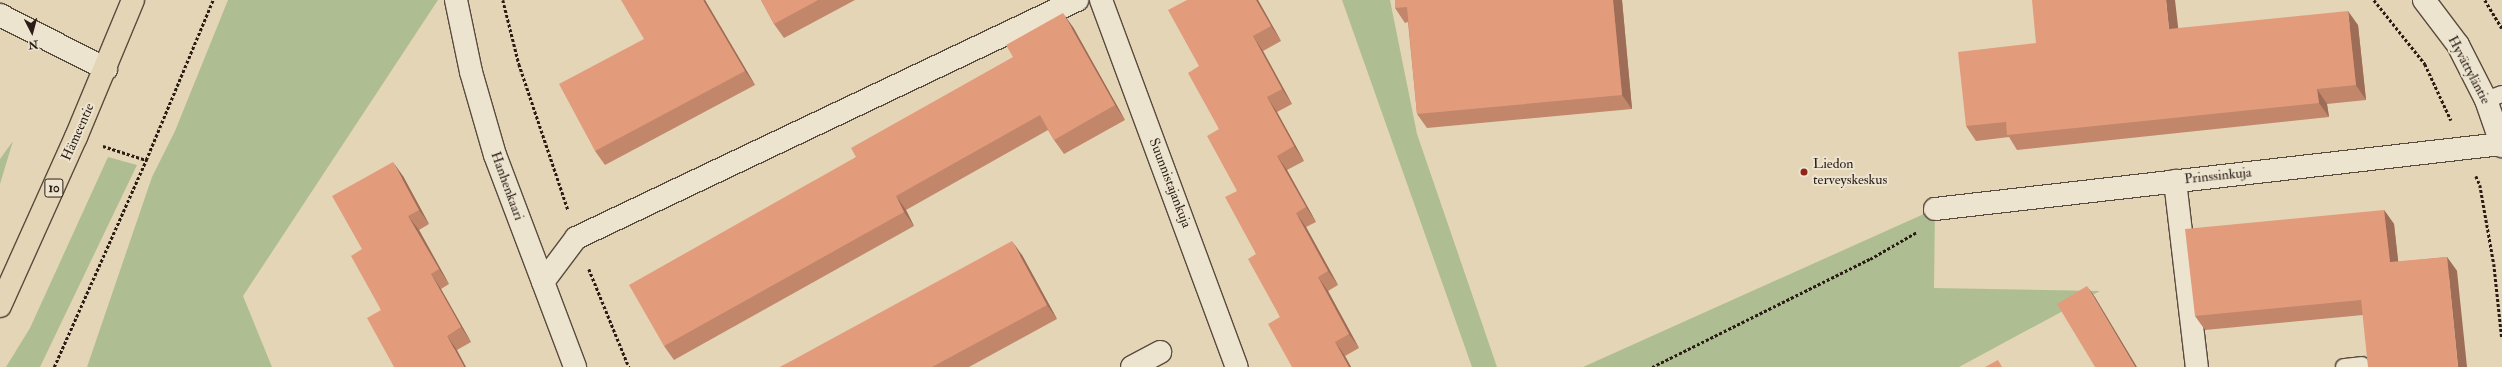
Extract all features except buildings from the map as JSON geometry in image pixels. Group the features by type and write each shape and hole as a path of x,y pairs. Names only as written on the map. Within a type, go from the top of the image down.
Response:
{"highway":[{"name":"Hämeentie","path":"0,306 106,69 133,0"}],"street":[{"name":"Hanhenkaari","path":"456,0 471,72 495,155 575,367"},
{"path":"544,282 576,238 1077,0"},
{"name":"Suunnistajankuja","path":"1101,0 1237,367"},
{"name":"Hyvättyläntie","path":"2424,0 2458,45 2494,97 2502,145"},
{"path":"0,14 106,69"},
{"name":"Prinssinkuja","path":"1935,209 2502,145"},
{"path":"2174,181 2197,367"},
{"path":"1132,367 1160,352"}],"lane":[{"path":"2344,367 2362,365"}],"path":[{"path":"54,367 146,160 213,0"},
{"path":"503,0 519,64 544,134 576,238 629,367"},
{"path":"2485,0 2502,28"},
{"path":"76,138 146,160"},
{"path":"1652,367 1870,259 1918,231 1935,209"}],"green space":[{"path":"228,0 438,0 243,296 272,367 87,367 152,177 175,131"},
{"path":"1342,0 1390,0 1417,134 1497,367 1472,367"},
{"path":"13,141 0,184 0,159"},
{"path":"108,157 137,165 40,367 6,367 30,328"},
{"path":"1935,209 1934,288 2100,291 1959,367 1583,367"}],"place":[{"name":"Liedon terveyskeskus","path":"1804,172"}]}
